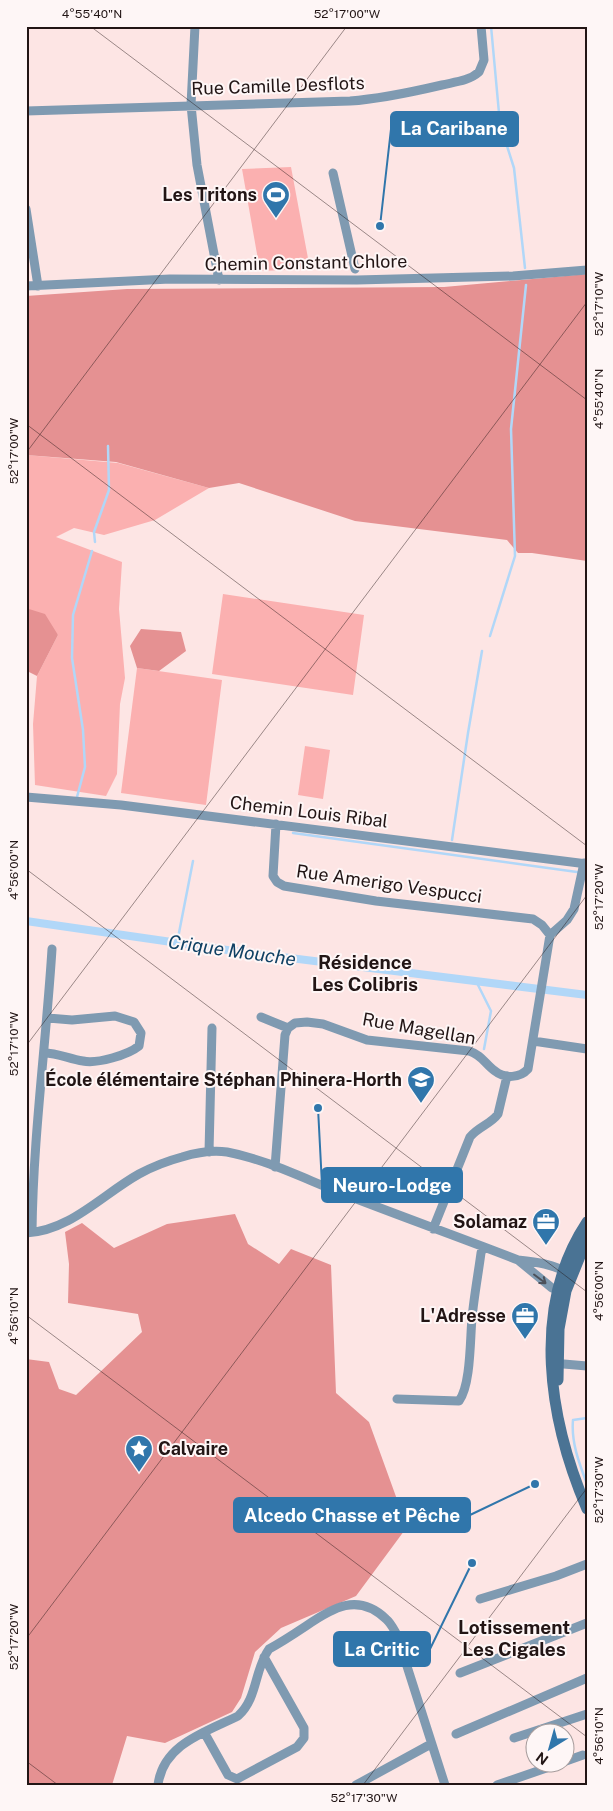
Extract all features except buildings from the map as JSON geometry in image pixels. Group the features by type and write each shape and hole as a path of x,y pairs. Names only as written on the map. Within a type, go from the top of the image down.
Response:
{"main road":[{"path":"587,1222 580,1232 551,1324 556,1399 563,1438 574,1480 587,1509"},
{"path":"567,1272 587,1239"}],"street":[{"path":"195,26 191,105 197,165 219,280"},
{"name":"Rue Camille Desflots","path":"26,111 370,100 413,92 466,79 479,72 484,64 481,26"},
{"path":"333,173 355,269"},
{"path":"26,210 38,286"},
{"name":"Chemin Constant Chlore","path":"26,286 170,279 357,280 513,276 587,270"},
{"name":"Chemin Louis Ribal","path":"26,797 121,805 586,863"},
{"name":"Rue Amerigo Vespucci","path":"276,824 273,876 277,882 284,886 376,901 533,919 542,925 550,935"},
{"path":"433,1229 470,1137 498,1114 507,1076 524,1074 528,1069 550,935 567,920 574,909 586,863"},
{"path":"52,949 48,1018 32,1179 29,1233 59,1225 147,1171 183,1156 209,1152 226,1152 275,1167 518,1260 541,1263 567,1272"},
{"path":"44,1053 55,1053 84,1062 110,1058 131,1052 139,1046 141,1033 134,1022 115,1016 72,1020 48,1018"},
{"path":"261,1017 288,1028 285,1035 275,1167"},
{"name":"Rue Magellan","path":"288,1028 295,1023 323,1024 367,1040 477,1053 495,1071 507,1076"},
{"path":"209,1152 212,1028"},
{"path":"533,1041 587,1049"},
{"path":"397,1399 459,1401 463,1396 469,1361 472,1317 483,1247"},
{"path":"518,1260 552,1288 562,1290"},
{"path":"554,1364 587,1366"},
{"path":"480,1599 556,1576 587,1564"},
{"path":"158,1785 164,1764 182,1744 238,1716 245,1710 253,1695 264,1657 270,1649 331,1609 354,1604 366,1606 388,1620 397,1635 445,1785"},
{"path":"460,1673 587,1623"},
{"path":"204,1732 228,1775 237,1779 297,1746 304,1738 304,1728 264,1657"},
{"path":"456,1734 587,1678"},
{"path":"514,1738 587,1714"},
{"path":"356,1785 432,1744"},
{"path":"576,1757 583,1755"},
{"path":"497,1785 529,1774"}],"shaded area":[{"name":"Les Tritons","path":"291,167 310,269 260,271 242,169"},
{"path":"587,274 587,561 532,553 518,553 507,540 355,521 239,483 209,488 116,462 26,455 26,296 127,289 444,287"},
{"path":"26,455 118,463 209,488 155,520 104,535 74,528 56,537 122,562 119,609 125,678 120,704 117,774 106,796 35,785 33,724 37,676 58,635 26,608"},
{"path":"223,594 364,615 353,695 212,674"},
{"path":"29,609 45,614 58,635 37,676 29,672"},
{"path":"141,629 181,632 186,651 159,671 137,668 130,646"},
{"path":"137,668 222,680 206,805 121,793"},
{"path":"305,746 330,750 323,799 298,795"},
{"path":"235,1214 248,1244 279,1264 291,1249 331,1265 336,1393 369,1422 407,1527 356,1596 281,1628 255,1652 241,1698 232,1712 165,1743 127,1736 112,1785 26,1785 26,1359 49,1362 59,1389 76,1395 142,1332 138,1314 68,1303 69,1264 65,1232 82,1223 114,1248 167,1224"}],"waterway":[{"path":"491,26 500,124 514,168 525,268"},
{"path":"490,636 515,556 511,429 526,285"},
{"path":"95,542 94,532 109,490 108,446"},
{"path":"77,797 85,767 83,730 72,658 73,615 92,551"},
{"path":"452,840 482,651"},
{"path":"293,833 577,872"},
{"path":"177,943 193,861"},
{"name":"Crique Mouche","path":"26,921 234,951 587,995"},
{"path":"476,981 491,1011 484,1049"},
{"path":"587,1418 573,1420 576,1452 587,1484"}],"place":[{"name":"Les Tritons","path":"276,219"},
{"name":"La Caribane","path":"380,226"},
{"name":"École élémentaire Stéphan Phinera-Horth","path":"421,1104"},
{"name":"Neuro-Lodge","path":"318,1108"},
{"name":"Solamaz","path":"546,1246"},
{"name":"L'Adresse","path":"525,1340"},
{"name":"Calvaire","path":"139,1473"},
{"name":"Alcedo Chasse et Pêche","path":"535,1484"},
{"name":"La Critic","path":"472,1563"}],"district":[{"name":"Résidence Les Colibris","path":"365,973"},
{"name":"Lotissement Les Cigales","path":"514,1638"}]}
